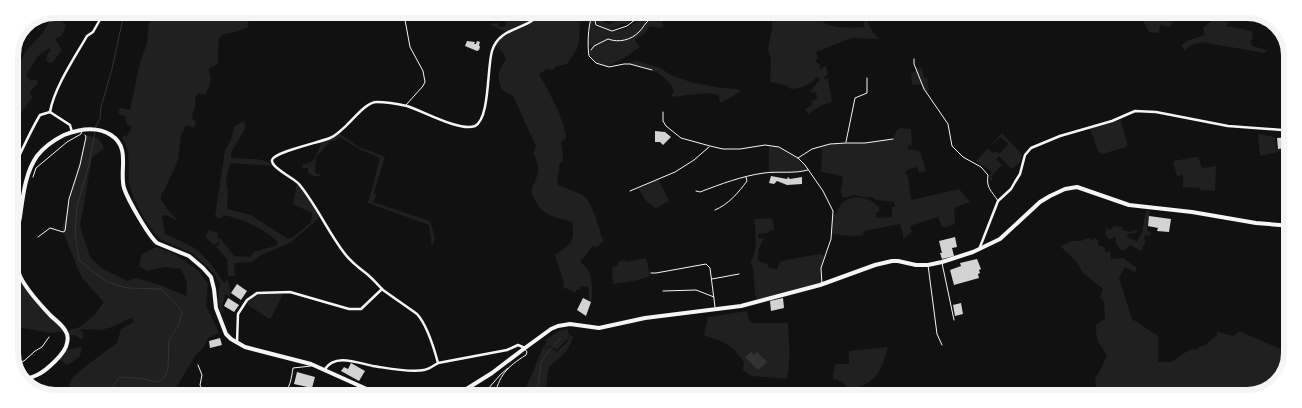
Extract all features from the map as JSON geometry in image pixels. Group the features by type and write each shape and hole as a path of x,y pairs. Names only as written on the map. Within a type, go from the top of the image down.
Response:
{"main road":[{"path":"18,227 29,171 38,155 52,142 72,132 84,129 101,131 113,136 124,152 124,188 144,227 157,242 189,256 211,277 216,308 228,337 245,347 315,365 369,390"},
{"path":"466,390 551,329 564,325 581,324 599,328 645,318 715,310 757,302 822,284 860,269 892,261 916,265 942,262 979,250 1000,240 1040,202 1056,192 1070,188 1077,187 1129,205 1284,225"},
{"path":"18,268 27,288 66,331 67,336 67,345 62,354 42,372 27,378"}],"street":[{"path":"50,112 53,99 67,70 87,36 93,32 101,18"},
{"path":"438,363 435,351 417,314 382,289 344,254 314,204 298,183 276,168 272,160 282,152 336,135 371,102 405,106 461,126 473,126 480,122 485,111 491,54 494,45 511,29 533,21 536,18"},
{"path":"979,250 998,201 1016,182 1025,155 1031,148 1060,136 1112,121 1135,111 1156,112 1228,126 1284,130"},
{"path":"18,159 40,115 50,112 70,125 72,132"},
{"path":"237,343 238,314 245,303 257,292 290,292 349,309 361,309 382,289"},
{"path":"325,370 329,364 341,360 416,371 432,367 438,363 507,350 518,346 525,348"}],"lane":[{"path":"405,18 410,47 422,71 425,82 405,106"},
{"path":"591,18 588,36 588,52 589,56 596,63 609,67 630,64 652,70"},
{"path":"594,18 596,25 612,31 627,26 637,18"},
{"path":"914,59 914,64 924,89 948,124 952,146 987,173 987,185 998,201"},
{"path":"846,143 855,98 867,92 867,78"},
{"path":"663,112 666,126 681,138 723,149 740,149 764,145 779,147 798,158 823,191 833,211 832,239 821,268 822,284"},
{"path":"33,177 36,168 81,134 84,129"},
{"path":"798,158 812,150 830,144 864,143 893,139"},
{"path":"630,191 674,172 694,160 710,146"},
{"path":"696,190 700,192 746,176 808,170"},
{"path":"715,210 725,205 742,188 747,181 746,176"},
{"path":"942,262 954,320"},
{"path":"651,273 706,264 710,268 715,310"},
{"path":"928,265 937,334 942,345"},
{"path":"712,280 739,274"},
{"path":"663,290 696,290 714,298"},
{"path":"19,362 24,361 42,347 49,336"},
{"path":"487,390 510,365 526,356 525,348"},
{"path":"198,365 202,375 200,384 203,390"},
{"path":"286,390 291,379 292,368 315,365"},
{"path":"496,390 499,380 510,365"}],"path":[{"path":"588,52 594,46 608,39 624,41 631,38 650,19 658,21 670,18"},
{"path":"38,237 50,228 65,231 69,199 86,138 84,129"}],"shaded area":[{"path":"54,18 60,18 66,26 61,36 55,39 62,50 52,63 46,61 47,55 51,50 49,48 38,56 26,75 31,81 36,79 38,83 29,93 33,97 22,112 18,128 18,64 49,22"},
{"path":"149,18 249,19 248,27 224,34 219,38 218,63 209,69 211,82 205,95 199,93 195,97 195,108 192,114 193,120 196,121 194,128 186,125 181,135 178,160 161,195 161,200 178,221 166,215 162,216 165,234 196,249 224,283 228,280 231,293 229,297 226,294 224,296 221,314 218,301 220,284 215,275 192,253 160,239 156,235 141,212 130,187 128,156 122,138 125,135 127,136 132,127 126,123 126,117 118,113 120,108 130,110 140,62 147,43"},
{"path":"505,18 580,18 577,49 567,64 557,66 553,70 547,69 539,74 556,105 565,131 566,138 561,142 563,162 560,162 557,183 583,195 594,211 604,241 597,247 593,246 581,261 590,275 592,301 589,300 589,287 581,286 580,289 576,290 576,293 566,288 564,289 563,279 555,255 571,242 573,238 572,222 551,216 542,210 531,191 538,172 533,153 536,146 513,96 503,91 499,82 500,71 506,59 495,44 506,32 489,24 498,23 499,27 506,26"},
{"path":"592,18 594,18 595,26 616,31 645,20 662,21 663,26 660,28 650,26 644,34 635,40 640,47 609,67 591,58 589,52 594,46 588,45"},
{"path":"596,18 602,18 601,20 610,25 614,18 635,18 627,24 621,24 618,27 607,30 608,28 605,29"},
{"path":"771,18 822,18 822,21 826,24 848,28 864,27 864,19 856,18 867,18 873,33 879,39 852,38 816,52 818,58 815,61 821,66 819,68 826,66 828,74 824,77 825,80 828,78 832,102 822,105 808,114 805,109 812,105 811,101 816,100 817,96 816,93 810,92 820,79 817,77 805,86 791,89 788,86 770,82 771,58 768,50 772,28"},
{"path":"1141,18 1172,18 1171,27 1160,25 1159,33 1149,32"},
{"path":"1215,18 1227,18 1229,22 1226,26 1252,31 1253,40 1250,40 1252,46 1267,50 1264,53 1202,42 1192,45 1185,51 1181,45 1189,40 1205,35 1203,28"},
{"path":"637,61 660,68 673,76 694,83 739,89 740,92 720,103 719,95 713,94 670,97 674,90 663,77 644,67 624,64"},
{"path":"915,67 922,68 924,78 927,78 929,89 927,94 921,84 912,85 911,74 917,71"},
{"path":"1121,120 1127,144 1126,147 1102,154 1099,153 1090,129"},
{"path":"244,121 246,127 231,153 231,158 266,161 274,166 230,163 226,179 228,192 227,209 251,215 288,239 292,238 311,222 312,213 293,204 297,182 318,213 319,218 290,243 261,255 252,262 235,263 235,276 228,276 227,259 216,247 220,243 214,245 205,237 209,230 218,233 217,237 223,241 234,256 251,257 253,252 275,246 278,243 264,231 244,221 223,215 222,218 215,217 225,150 235,126"},
{"path":"901,128 911,129 912,145 909,145 907,149 920,151 926,171 919,173 917,167 905,172 908,176 911,200 959,189 970,202 954,208 955,224 943,228 938,217 910,226 912,232 903,239 900,224 864,231 863,235 859,236 832,234 833,214 836,214 839,207 847,199 857,197 875,203 875,205 879,206 879,212 876,213 877,218 892,217 892,207 895,206 894,202 876,200 870,196 869,198 854,195 843,198 841,192 843,177 821,172 821,147 830,144 865,143 893,139 897,130"},
{"path":"339,133 359,147 385,157 374,193 377,194 373,202 430,221 435,238 432,247 429,225 368,203 380,158 361,150 340,137 330,142 316,157 315,173 320,174 320,176 308,173 308,168 302,168 302,165 313,161 322,141"},
{"path":"1002,133 1020,152 1022,157 1012,169 999,156 996,159 1002,165 991,177 993,179 991,181 989,178 992,172 976,161 988,148","holes":["1001,137 1008,144 999,154 996,151 993,153 988,148"]},
{"path":"1258,134 1275,137 1276,148 1284,147 1284,150 1260,156"},
{"path":"86,135 99,139 104,148 92,158 80,226 90,257 103,269 127,281 136,278 160,285 186,296 187,282 181,269 165,267 147,271 139,266 142,254 156,247 174,254 199,271 208,284 206,305 219,333 208,338 176,388 170,390 66,390 73,377 117,343 121,329 133,323 133,317 101,330 80,329 83,333 83,340 74,335 67,336 65,331 52,333 18,327 18,281 22,280 66,331 80,327 94,315 104,302 82,278 62,229"},
{"path":"769,145 791,154 808,170 769,173"},
{"path":"1198,157 1202,168 1216,166 1215,191 1183,187 1183,175 1177,176 1173,161"},
{"path":"658,179 669,201 655,209 650,203 648,204 638,188"},
{"path":"1146,210 1150,211 1147,230 1151,233 1149,236 1145,235 1144,239 1146,240 1141,251 1130,245 1124,251 1120,249 1116,243 1116,237 1109,239 1105,233 1107,228 1110,230 1114,226 1123,227 1122,230 1138,231 1137,233 1128,234 1127,237 1137,241 1142,232"},
{"path":"770,218 773,221 774,230 770,230 769,233 758,234 758,238 763,238 764,241 762,241 759,248 758,261 768,264 768,267 777,270 780,261 820,254 825,256 821,268 822,284 757,302 753,266 750,263 753,258 756,236 754,219"},
{"path":"1089,238 1093,240 1095,238 1098,240 1098,245 1104,247 1106,253 1110,251 1111,259 1123,258 1137,268 1135,272 1125,267 1119,278 1132,319 1158,336 1158,362 1171,362 1189,350 1198,349 1217,335 1217,331 1234,336 1239,331 1280,349 1284,348 1283,363 1278,374 1264,387 1254,390 1095,390 1095,378 1107,355 1096,335 1096,325 1105,318 1104,302 1100,298 1103,289 1083,273 1076,261 1060,246 1072,241"},
{"path":"646,258 650,276 639,280 613,284 612,267 618,265 618,262"},
{"path":"284,292 269,319 245,303 257,293"},
{"path":"747,311 749,320 753,323 787,323 789,366 787,379 748,374 743,370 744,362 733,349 725,343 704,335 708,317"},
{"path":"567,329 570,336 557,350 551,346 547,348 545,340 559,331"},
{"path":"571,335 573,337 566,351 549,367 545,390 525,390 544,345 547,349 550,347 557,352"},
{"path":"82,347 80,356 67,365 58,358 65,350"},
{"path":"888,347 880,370 872,380 855,390 849,390 844,383 833,379 835,364 849,364 849,351"},
{"path":"751,352 754,355 757,352 767,362 758,370 745,357"}],"building":[{"path":"467,41 475,42 474,44 477,41 480,42 479,50 477,51 465,46"},
{"path":"655,131 665,132 671,137 663,145 660,142 655,142"},
{"path":"1284,137 1284,148 1278,149 1277,138"},
{"path":"771,176 787,179 788,177 790,179 802,177 802,184 787,185 777,181 774,184 769,183"},
{"path":"1149,216 1171,219 1169,232 1157,231 1158,228 1148,226"},
{"path":"955,237 957,247 952,248 954,256 942,259 939,241"},
{"path":"977,259 981,269 978,274 979,278 954,285 950,270 961,266 960,263"},
{"path":"237,284 247,291 241,300 231,293"},
{"path":"228,298 239,305 234,312 224,306"},
{"path":"583,298 591,302 586,316 577,310"},
{"path":"783,298 784,308 771,311 770,301"},
{"path":"961,303 963,314 955,316 953,305"},
{"path":"220,338 222,345 210,348 209,341"},
{"path":"351,363 365,371 359,381 341,371 344,367 348,369"},
{"path":"297,372 315,377 312,388 294,384"}],"waterway":[{"path":"114,390 113,386 120,377 158,382 165,377 168,368 169,340 179,324 182,311 161,289 128,288 107,282 79,260 75,233 77,206 89,165 96,126 100,119 101,107 112,69 123,18"},
{"path":"536,390 541,363 561,338"}]}
